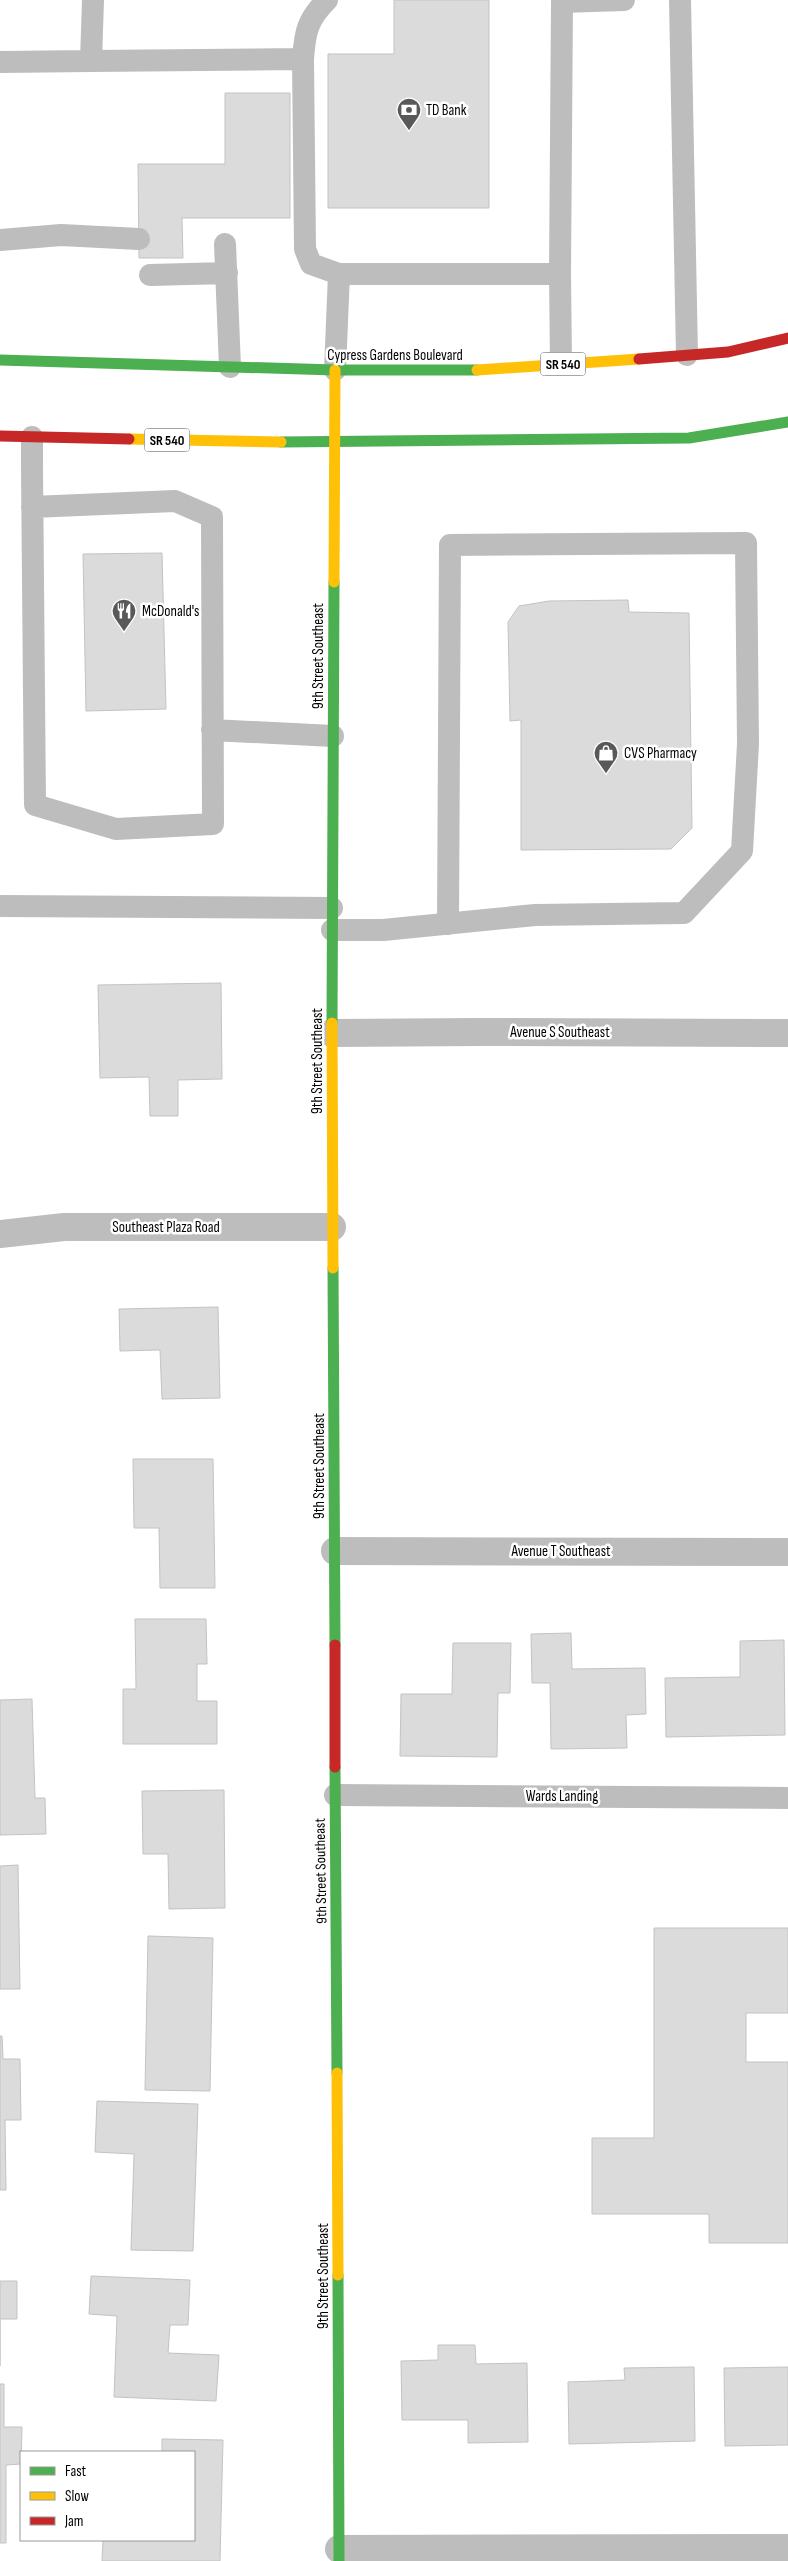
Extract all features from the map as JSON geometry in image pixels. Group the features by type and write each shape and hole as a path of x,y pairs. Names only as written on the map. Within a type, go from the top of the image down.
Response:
{"street":[{"name":"Cypress Gardens Boulevard","path":"0,360 335,370 489,370 728,352 788,338"},
{"name":"9th Street Southeast","path":"335,370 332,1227 339,2555"},
{"name":"SR 540","path":"0,436 335,443 689,438 788,422"},
{"name":"Avenue S Southeast","path":"332,1034 788,1033"},
{"name":"Southeast Plaza Road","path":"0,1234 64,1227 332,1227"},
{"name":"Avenue T Southeast","path":"335,1551 788,1552"},
{"path":"339,2555 788,2548"}],"lane":[{"path":"91,61 93,0"},
{"path":"327,0 313,14 305,32 302,60 305,250 311,264 339,274 560,274"},
{"path":"561,364 560,1 624,0"},
{"path":"680,0 687,355"},
{"path":"0,62 302,60"},
{"path":"0,240 61,235 139,239"},
{"path":"225,244 230,367"},
{"path":"150,275 227,273"},
{"path":"335,370 339,274"},
{"path":"32,437 32,507 35,805 116,829 213,824 212,517 175,501 32,507"},
{"path":"332,930 383,930 448,924 536,915 684,913 742,851 748,744 746,543 450,545 448,924"},
{"path":"212,730 333,736"},
{"path":"0,906 332,908"},
{"name":"Wards Landing","path":"335,1795 788,1798"}],"building":[{"name":"TD Bank","path":"394,0 489,0 489,208 328,208 328,54 394,54"},
{"path":"225,93 290,93 290,218 182,218 183,258 139,258 138,164 225,164"},
{"name":"McDonald's","path":"162,553 166,709 86,711 83,554"},
{"name":"CVS Pharmacy","path":"628,600 629,612 689,613 692,828 671,849 521,850 521,720 510,721 508,622 519,606 549,601"},
{"path":"221,983 222,1079 178,1080 178,1116 150,1116 149,1077 100,1078 98,985"},
{"path":"218,1307 220,1398 162,1399 160,1350 120,1351 119,1309"},
{"path":"133,1459 213,1459 215,1588 160,1588 159,1528 134,1528"},
{"path":"135,1619 206,1619 207,1664 197,1664 197,1701 217,1701 217,1744 123,1744 123,1689 136,1689"},
{"path":"571,1633 572,1669 645,1668 646,1714 626,1715 627,1748 551,1749 550,1683 532,1683 531,1634"},
{"path":"784,1640 785,1735 666,1737 665,1678 740,1677 740,1641"},
{"path":"453,1643 511,1643 510,1693 498,1693 497,1757 400,1756 401,1694 452,1694"},
{"path":"32,1699 35,1798 45,1798 46,1834 0,1835 0,1700"},
{"path":"224,1790 225,1908 169,1909 168,1854 143,1854 142,1791"},
{"path":"18,1865 20,1989 0,1989 0,1866"},
{"path":"654,1928 788,1928 788,2013 746,2013 746,2062 788,2062 788,2243 709,2243 709,2214 592,2214 592,2138 654,2138"},
{"path":"148,1936 213,1938 210,2091 145,2090"},
{"path":"0,2036 2,2036 3,2059 20,2059 21,2120 5,2120 6,2190 0,2190"},
{"path":"97,2101 198,2104 193,2251 131,2250 134,2154 95,2152"},
{"path":"91,2276 190,2280 188,2325 170,2325 168,2353 219,2355 216,2401 114,2397 117,2316 89,2314"},
{"path":"0,2281 17,2281 17,2319 0,2319"},
{"path":"438,2345 475,2345 476,2364 527,2363 528,2442 468,2443 468,2420 402,2420 401,2361 438,2360"},
{"path":"694,2367 695,2441 569,2444 568,2382 625,2380 624,2368"},
{"path":"788,2367 788,2445 725,2446 724,2368"},
{"path":"0,2384 4,2384 4,2427 22,2427 20,2464 6,2465 6,2543 0,2543"},
{"path":"162,2439 223,2440 220,2561 102,2561 103,2541 195,2541 195,2451 162,2451"}],"traffic: fast":[{"path":"0,360 335,370 477,370"},
{"path":"281,442 689,438 788,422"},
{"path":"332,1023 334,582"},
{"path":"333,1268 335,1645"},
{"path":"335,1767 337,2073"},
{"path":"338,2275 339,2561"}],"traffic: slow":[{"path":"477,370 639,359"},
{"path":"334,582 335,370"},
{"path":"129,439 281,442"},
{"path":"332,1023 333,1268"},
{"path":"337,2073 338,2275"}],"traffic: jam":[{"path":"639,359 728,352 788,338"},
{"path":"0,436 129,439"},
{"path":"335,1645 335,1767"}],"place":[{"name":"TD Bank","path":"409,131"},
{"name":"McDonald's","path":"124,632"},
{"name":"CVS Pharmacy","path":"606,774"}]}
